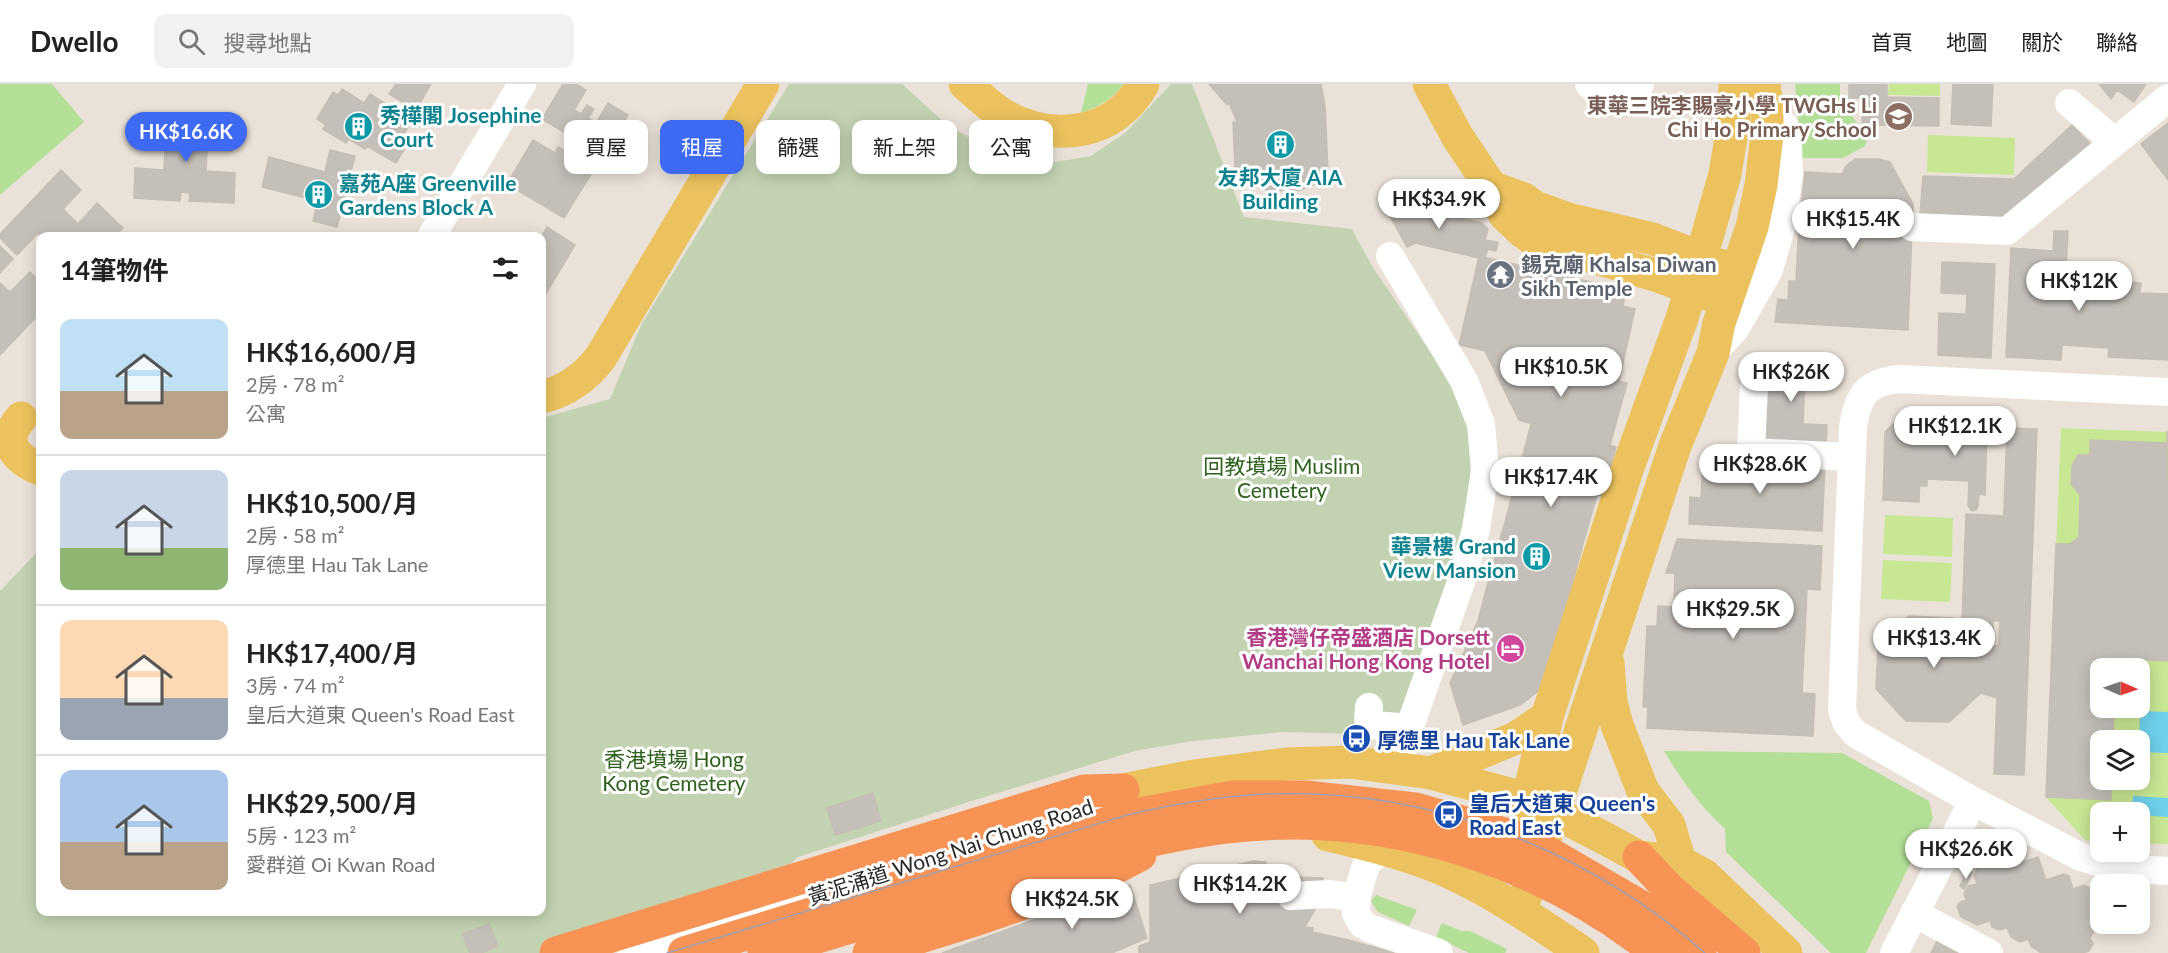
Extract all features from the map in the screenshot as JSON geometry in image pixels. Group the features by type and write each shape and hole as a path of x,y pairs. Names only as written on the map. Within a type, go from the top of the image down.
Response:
{"highway":[{"path":"556,953 1084,791 1123,790"},
{"path":"684,953 1134,815 1233,797 1306,797 1415,809 1515,837 1552,855 1645,909 1700,953"},
{"path":"764,953 1130,844 1209,829 1288,823 1364,828 1442,843 1479,855 1542,881 1587,903 1657,953"},
{"path":"869,953 981,918 1100,876 1152,848"},
{"path":"1639,857 1669,889 1738,947"}],"main road":[{"path":"546,395 570,386 592,368 601,357 763,84"},
{"path":"965,84 991,106 1010,118 1032,127 1060,131 1089,128 1115,117 1131,103 1143,84"},
{"path":"1429,84 1457,136 1491,187 1505,215 1522,232 1536,241 1655,275 1696,273 1732,286"},
{"path":"1521,910 1532,877 1547,717 1627,470 1696,273 1725,174 1733,126 1735,84"},
{"path":"1540,806 1607,646 1675,446 1713,353 1719,323 1752,227 1761,185 1767,134 1765,94"},
{"path":"20,418 12,430 10,438 12,447 15,454 22,460 36,467"},
{"path":"0,464 36,469"},
{"path":"1607,646 1611,702 1617,725 1642,791 1669,825 1680,862"},
{"path":"1431,773 1515,738 1547,717"},
{"name":"黃泥涌道 Wong Nai Chung Road","path":"1123,790 1224,771 1287,764 1350,762 1399,768 1431,773 1540,806 1639,857"},
{"path":"1152,848 1234,836 1281,833 1328,835 1385,849 1440,868 1521,910 1583,953"},
{"path":"1639,857 1680,862 1704,875 1786,953"},
{"path":"1532,877 1610,923 1651,953"}],"street":[{"path":"434,232 522,84"},
{"path":"1589,84 1594,90 1614,97 1635,92 1640,84"},
{"path":"1713,353 1735,329 1769,270 1787,251 1782,225 1789,173 1788,146 1785,128 1765,94"},
{"path":"1912,227 2007,231 2168,98"},
{"path":"2069,103 2115,142"},
{"path":"1390,256 1464,381 1481,424 1485,471 1476,529 1461,582 1408,730 1399,768"},
{"path":"2168,392 1887,380 1875,385 1863,395 1856,409 1852,457 1842,710 1847,724 1856,735 1973,801 2081,856 2116,868 2168,871"},
{"path":"1754,386 1751,452 1852,457"},
{"path":"1369,707 1368,719 1373,725 1408,730"},
{"name":"黃泥涌道 Wong Nai Chung Road","path":"631,953 1089,810 1123,790"},
{"path":"1894,953 1973,801"},
{"path":"775,953 1095,858 1152,848"},
{"path":"1385,849 1367,862 1356,898 1356,913 1362,924 1439,953"},
{"path":"1291,896 1330,894 1356,898"},
{"path":"1914,913 1989,953"}],"green space":[{"path":"0,84 52,84 84,122 0,195"},
{"path":"789,84 902,84 942,120 852,120 852,174 957,174 957,131 969,138 969,174 1053,174 1053,162 1091,156 1126,132 1171,84 1192,84 1244,217 1352,229 1372,266 1450,381 1475,435 1463,539 1395,739 1353,734 1282,732 1186,742 1135,751 798,857 775,878 540,953 0,953 0,591 36,553 36,916 546,916 546,417 610,399 641,325 734,174 744,174 744,157 756,138 756,174 840,174 840,120 767,120"},
{"path":"1088,84 1123,84 1105,102 1081,113"},
{"path":"1795,84 1840,84 1840,100 1868,137 1865,146 1843,158 1802,158"},
{"path":"1889,84 1940,84 1940,96 1888,95"},
{"path":"1928,135 2015,138 2014,175 1927,172"},
{"path":"2061,428 2168,432 2168,844 2150,843 2150,802 2090,802 2090,840 2085,840 2046,797"},
{"path":"1885,515 1953,518 1952,557 1883,554"},
{"path":"1883,560 1952,563 1950,602 1881,599"},
{"path":"1664,751 1842,753 1929,801 1933,818 1866,953 1831,953 1726,852 1725,829 1692,792"},
{"path":"1376,895 1417,910 1409,926 1378,912 1371,901"},
{"path":"1442,923 1461,931 1470,931 1507,949 1505,953 1469,953 1436,937"}],"water":[{"path":"2150,711 2168,712 2168,753 2150,752 2150,730 2140,730 2140,718 2150,718"},
{"path":"2133,796 2168,798 2168,817 2150,816 2150,802 2133,802"}],"building":[{"path":"396,84 431,84 416,110 389,94"},
{"path":"563,84 576,84 586,90 574,110 581,114 587,105 594,109 588,118 591,120 564,120 564,132 542,119"},
{"name":"友邦大廈 AIA Building","path":"1209,84 1321,84 1325,106 1328,172 1326,178 1301,190 1268,191 1256,180 1256,167 1235,168 1233,122 1237,122 1229,103 1227,105"},
{"path":"1849,84 1887,84 1887,97 1939,98 1939,126 1862,125 1863,98 1849,98"},
{"path":"1953,84 1993,84 1991,126 1951,124"},
{"path":"2099,84 2146,84 2134,102 2117,90 2111,99"},
{"name":"秀樺閣 Josephine Court","path":"342,89 364,103 370,94 391,107 383,121 393,127 397,119 409,126 404,134 411,138 396,163 367,146 365,149 349,139 346,143 323,129 326,125 317,119 333,92 338,95"},
{"path":"608,103 628,115 625,120 598,120"},
{"path":"146,121 184,122 184,127 192,127 192,123 229,124 229,135 233,135 232,151 207,150 206,171 235,173 234,203 189,201 190,193 181,192 180,201 134,198 135,168 164,170 165,148 142,147 142,131 145,132"},
{"path":"2168,123 2168,180 2141,144"},
{"path":"2072,125 2095,149 2012,217 1920,214 1923,176 2014,179"},
{"path":"533,140 555,153 558,147 564,150 564,174 591,174 564,218 507,184"},
{"name":"嘉苑A座 Greenville Gardens Block A","path":"330,150 355,156 337,227 313,221 318,201 262,187 269,157 325,172"},
{"path":"1855,159 1879,159 1890,162 1913,204 1908,330 1775,322 1778,299 1788,300 1789,281 1796,281 1805,172 1842,174 1846,166"},
{"path":"61,170 81,190 63,209 78,224 97,203 123,228 119,232 36,232 36,235 17,255 0,238 0,234"},
{"name":"錫克廟 Khalsa Diwan Sikh Temple","path":"1395,197 1407,199 1406,205 1482,223 1488,229 1485,240 1498,242 1496,251 1488,249 1485,257 1479,256 1479,258 1415,243 1407,247 1383,203"},
{"path":"547,227 575,245 546,293 546,232 544,232"},
{"path":"2054,231 2068,231 2065,289 2112,291 2112,281 2141,283 2140,293 2168,294 2168,360 2108,357 2109,348 2062,345 2061,360 2006,357 2011,248 2053,251"},
{"path":"0,246 13,259 0,273"},
{"name":"錫克廟 Khalsa Diwan Sikh Temple","path":"1479,256 1626,290 1623,306 1635,309 1619,381 1459,345"},
{"path":"1942,262 1995,264 1991,358 1938,355 1939,313 1966,314 1967,294 1941,293"},
{"path":"30,272 36,278 36,317 0,355 0,283 10,292"},
{"path":"1485,351 1627,383 1610,445 1519,420"},
{"path":"1766,358 1830,361 1829,384 1805,383 1803,424 1827,425 1826,448 1761,444"},
{"path":"1896,421 1922,423 1919,502 1883,500 1885,432"},
{"path":"1926,422 1936,422 1936,425 1987,427 1985,495 1979,494 1976,510 1972,511 1968,506 1969,481 1927,479 1927,486 1920,486 1922,425 1926,425"},
{"path":"1531,424 1610,445 1597,495 1518,473"},
{"path":"2007,428 2037,429 2024,775 1994,774"},
{"path":"2167,431 2168,661 2150,660 2150,658 2090,658 2090,718 2114,718 2113,730 2090,730 2090,790 2111,790 2111,800 2046,797 2056,544 2070,544 2079,537 2080,495 2071,484 2072,466 2078,455 2090,455 2090,440 2167,443"},
{"path":"1610,445 1616,447 1603,496 1597,495"},
{"path":"1703,459 1825,465 1822,531 1689,524 1690,497 1701,498"},
{"path":"1518,473 1597,495 1583,544 1505,522"},
{"path":"1966,514 2003,516 2000,621 1993,621 1993,637 1981,637 1982,621 1962,620"},
{"name":"華景樓 Grand View Mansion","path":"1505,522 1583,544 1570,593 1491,571"},
{"path":"1677,539 1822,546 1820,590 1807,589 1802,693 1815,694 1813,736 1647,728 1648,707 1643,707 1647,626 1657,626 1658,606 1674,607 1675,573 1666,573"},
{"name":"香港灣仔帝盛酒店 Dorsett Wanchai Hong Kong Hotel","path":"1491,571 1570,593 1543,684 1537,692 1520,705 1463,725 1450,683 1478,621"},
{"path":"1909,616 1953,618 1982,650 1998,645 1997,698 1981,693 1949,722 1906,721 1876,689 1878,646"},
{"path":"873,793 881,821 835,835 827,808"},
{"path":"2012,846 2019,850 2023,862 2038,857 2046,880 2064,874 2069,876 2073,889 2084,885 2090,888 2090,934 2092,934 2090,938 2093,944 2089,951 2041,953 2031,946 2028,939 2020,942 2011,937 2007,928 1999,930 1992,927 1990,921 1977,925 1961,917 1957,907 1960,902 1966,900 1964,894 1968,886 1977,884 1974,875 1978,867 1986,864 1992,853"},
{"path":"1253,861 1266,862 1265,876 1323,878 1323,895 1305,927 1313,928 1312,932 1394,953 1139,953 1139,946 1150,942 1150,885"},
{"path":"1967,871 1972,873 1964,889 1960,886"},
{"path":"2032,874 2036,883 2049,879 2052,888 2062,892 2073,889 2078,904 2087,901 2090,918 2074,923 2078,935 2084,933 2089,951 2047,953 2034,913 2014,920 2008,901 2022,896 2017,879"},
{"path":"1130,885 1147,938 1112,953 942,953"},
{"path":"489,924 498,946 481,953 470,953 462,934"},
{"path":"1937,941 1959,953 1931,953"}],"tram line":[{"path":"667,953 1127,815 1219,798 1289,793 1366,798 1419,808 1471,821 1522,840 1571,862 1618,889 1663,919 1705,953"}],"place":[{"name":"東華三院李賜豪小學 TWGHs Li Chi Ho Primary School","path":"1898,116"},
{"name":"秀樺閣 Josephine Court","path":"359,126"},
{"name":"友邦大廈 AIA Building","path":"1280,145"},
{"name":"嘉苑A座 Greenville Gardens Block A","path":"318,194"},
{"name":"錫克廟 Khalsa Diwan Sikh Temple","path":"1500,275"},
{"name":"華景樓 Grand View Mansion","path":"1537,557"},
{"name":"香港灣仔帝盛酒店 Dorsett Wanchai Hong Kong Hotel","path":"1511,648"},
{"name":"厚德里 Hau Tak Lane","path":"1356,739"},
{"name":"皇后大道東 Queen's Road East","path":"1448,814"}],"park label":[{"name":"回教墳場 Muslim Cemetery","path":"1282,477"},
{"name":"香港墳場 Hong Kong Cemetery","path":"674,770"}]}
